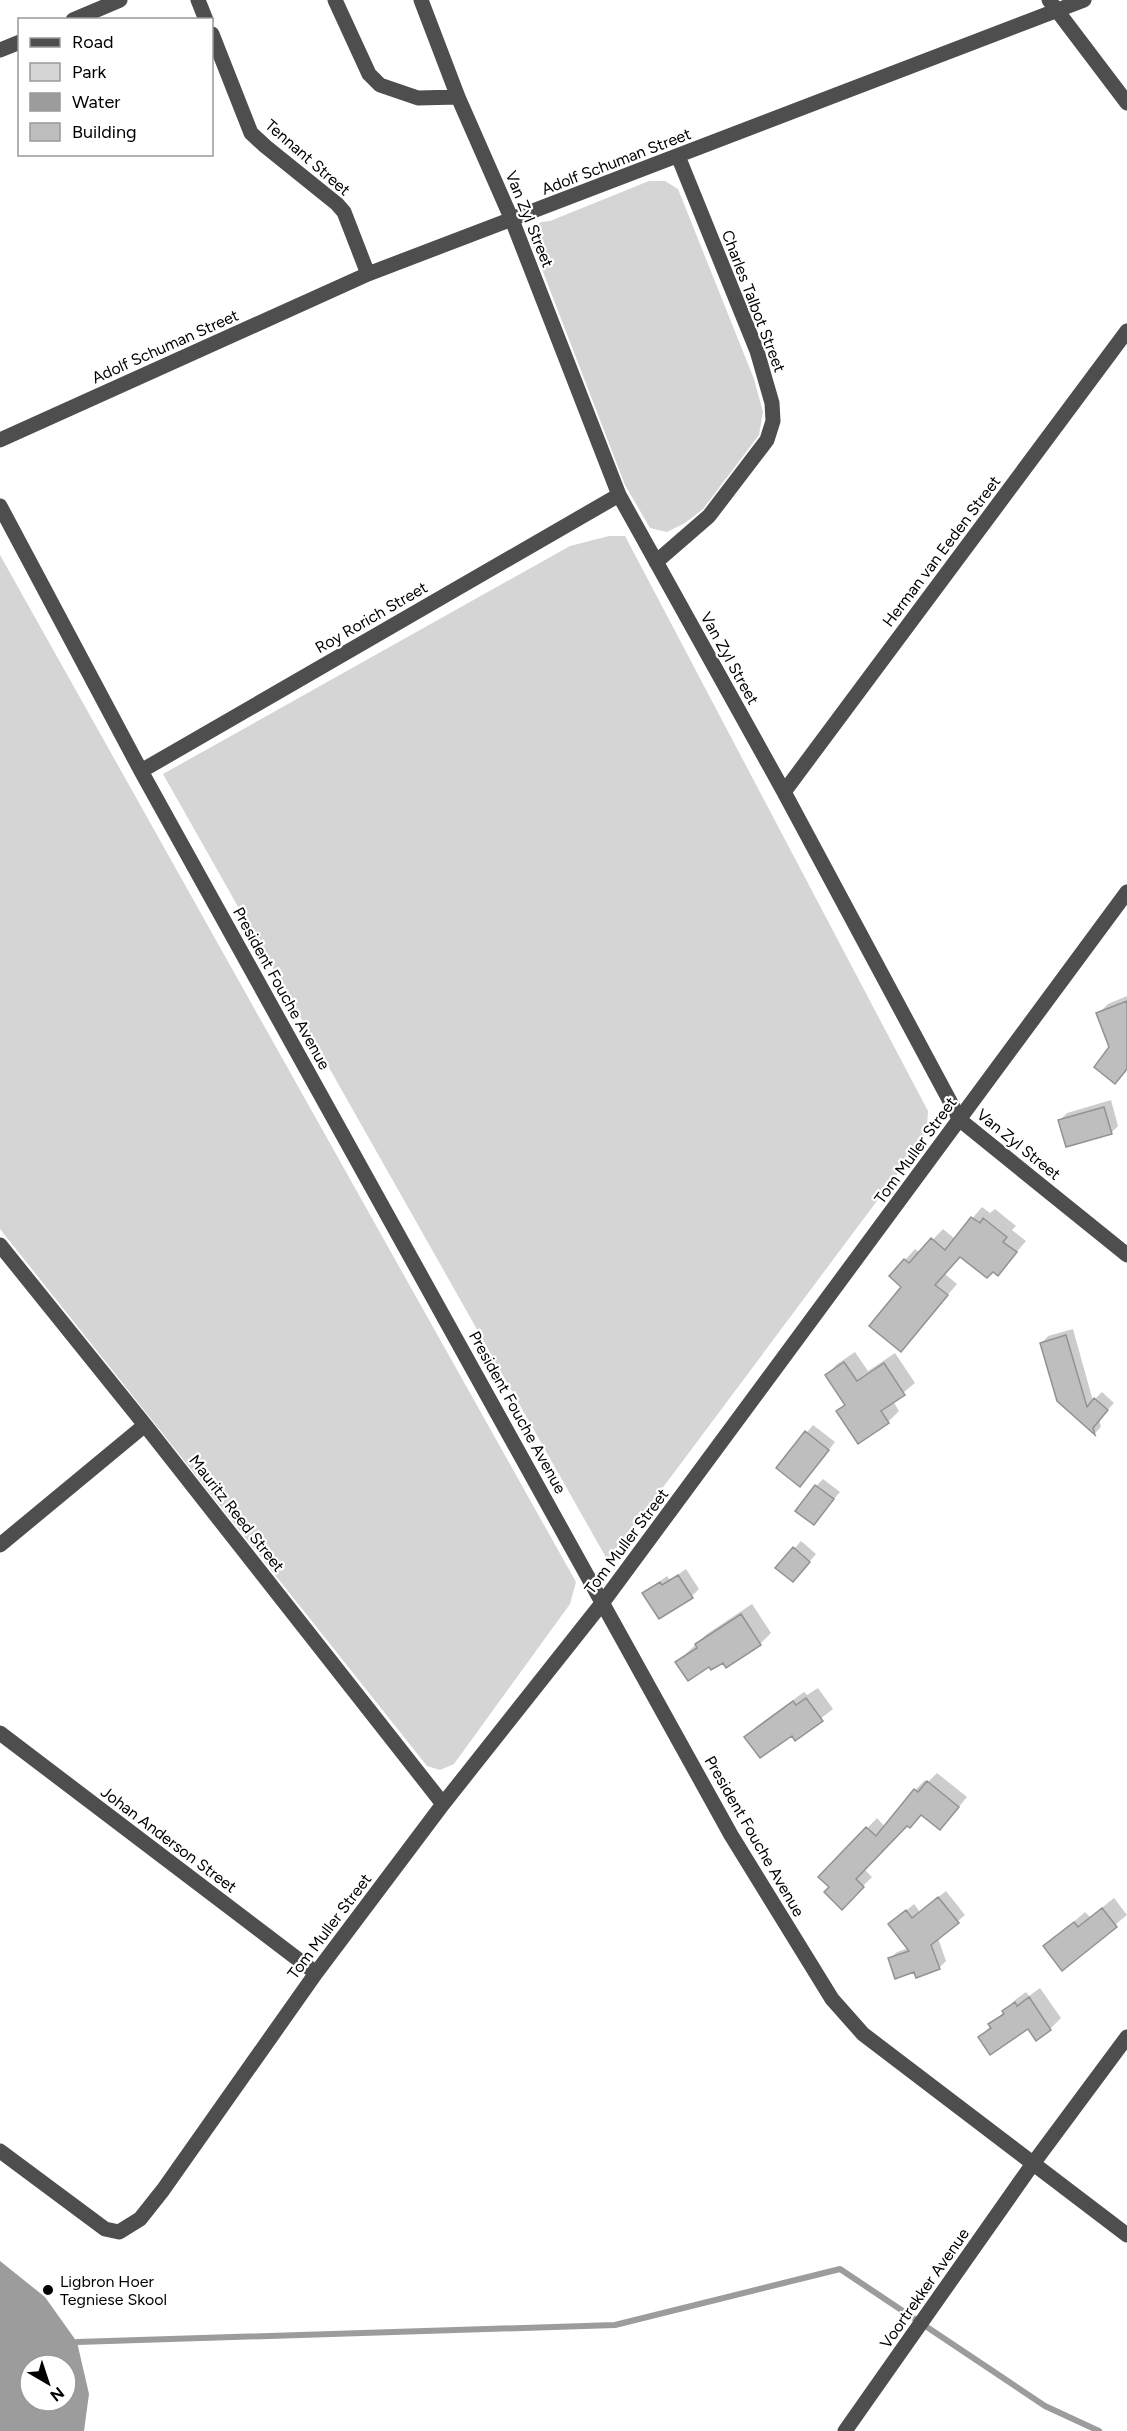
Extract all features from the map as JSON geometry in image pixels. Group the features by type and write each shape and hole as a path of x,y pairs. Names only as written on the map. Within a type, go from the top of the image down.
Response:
{"street":[{"path":"78,18 120,0"},
{"path":"198,0 205,18"},
{"path":"335,0 369,74 380,85 418,98 458,97"},
{"name":"Van Zyl Street","path":"421,0 458,97 512,220 619,495 784,792 960,1120 1127,1255"},
{"name":"Adolf Schuman Street","path":"0,440 368,274 678,156 1053,6 1084,0"},
{"path":"1053,6 1127,103"},
{"name":"Tennant Street","path":"213,37 251,133 344,212 368,274"},
{"path":"0,50 18,43"},
{"name":"Charles Talbot Street","path":"656,562 709,516 767,440 773,422 772,403 757,351 678,156"},
{"name":"Herman van Eeden Street","path":"784,792 1127,331"},
{"name":"Roy Rorich Street","path":"141,771 619,495"},
{"name":"President Fouche Avenue","path":"0,506 141,771 731,1834 832,1999 863,2034 1127,2235"},
{"name":"Tom Muller Street","path":"0,2151 105,2229 119,2232 126,2229 149,2208 316,1973 443,1804 603,1602 1127,892"},
{"name":"Mauritz Reed Street","path":"0,1245 145,1425 443,1804"},
{"path":"0,1545 145,1425"},
{"name":"Johan Anderson Street","path":"0,1733 316,1973"},
{"name":"Voortrekker Avenue","path":"845,2431 1032,2164 1127,2037"}],"green space":[{"path":"649,181 665,181 678,189 754,379 763,412 759,435 703,509 685,523 667,532 650,528 625,485 533,246 534,228 541,222 550,221"},
{"path":"609,536 625,536 928,1111 927,1127 921,1142 608,1561 163,774 570,546"},
{"path":"0,555 576,1582 570,1604 454,1764 440,1770 427,1766 0,1229"}],"water":[{"path":"0,2261 45,2297 77,2342 89,2394 84,2431 0,2431"}],"building":[{"path":"1127,1001 1127,1069 1115,1084 1094,1067 1109,1047 1096,1013"},
{"path":"1104,1107 1112,1134 1066,1147 1058,1120"},
{"path":"971,1217 980,1223 983,1218 1007,1237 1003,1242 1017,1252 998,1276 993,1272 987,1278 960,1257 935,1285 948,1295 901,1352 869,1326 901,1287 889,1276 904,1259 909,1263 931,1238 945,1250"},
{"path":"1066,1335 1087,1407 1094,1398 1108,1410 1093,1428 1095,1435 1057,1401 1040,1343"},
{"path":"844,1362 857,1381 884,1363 905,1395 881,1411 889,1423 858,1444 836,1411 845,1405 825,1375"},
{"path":"805,1431 829,1450 800,1487 776,1468"},
{"path":"815,1485 834,1499 814,1525 795,1511"},
{"path":"793,1547 810,1562 793,1582 775,1568"},
{"path":"678,1575 693,1598 659,1619 642,1593"},
{"path":"741,1614 761,1645 726,1668 723,1663 711,1670 709,1667 688,1681 675,1662 697,1648 695,1644"},
{"path":"806,1698 823,1721 795,1741 792,1736 760,1758 744,1737 793,1701 796,1705"},
{"path":"927,1781 959,1807 940,1830 921,1815 910,1828 907,1826 856,1879 864,1887 842,1910 824,1892 829,1887 818,1877 866,1827 876,1836 914,1789 918,1792"},
{"path":"938,1897 959,1923 931,1945 940,1969 916,1978 914,1972 895,1979 888,1958 909,1951 888,1924 906,1910 912,1918"},
{"path":"1102,1908 1117,1927 1062,1971 1043,1946 1074,1922 1078,1927"},
{"path":"1029,1997 1051,2030 1036,2041 1028,2029 990,2055 978,2037 991,2028 988,2024 1004,2014 1002,2011 1015,2002 1017,2006"}],"waterway":[{"path":"77,2342 615,2325 840,2269 1045,2406 1099,2431"}],"place":[{"name":"Ligbron Hoer Tegniese Skool","path":"48,2290"}]}
